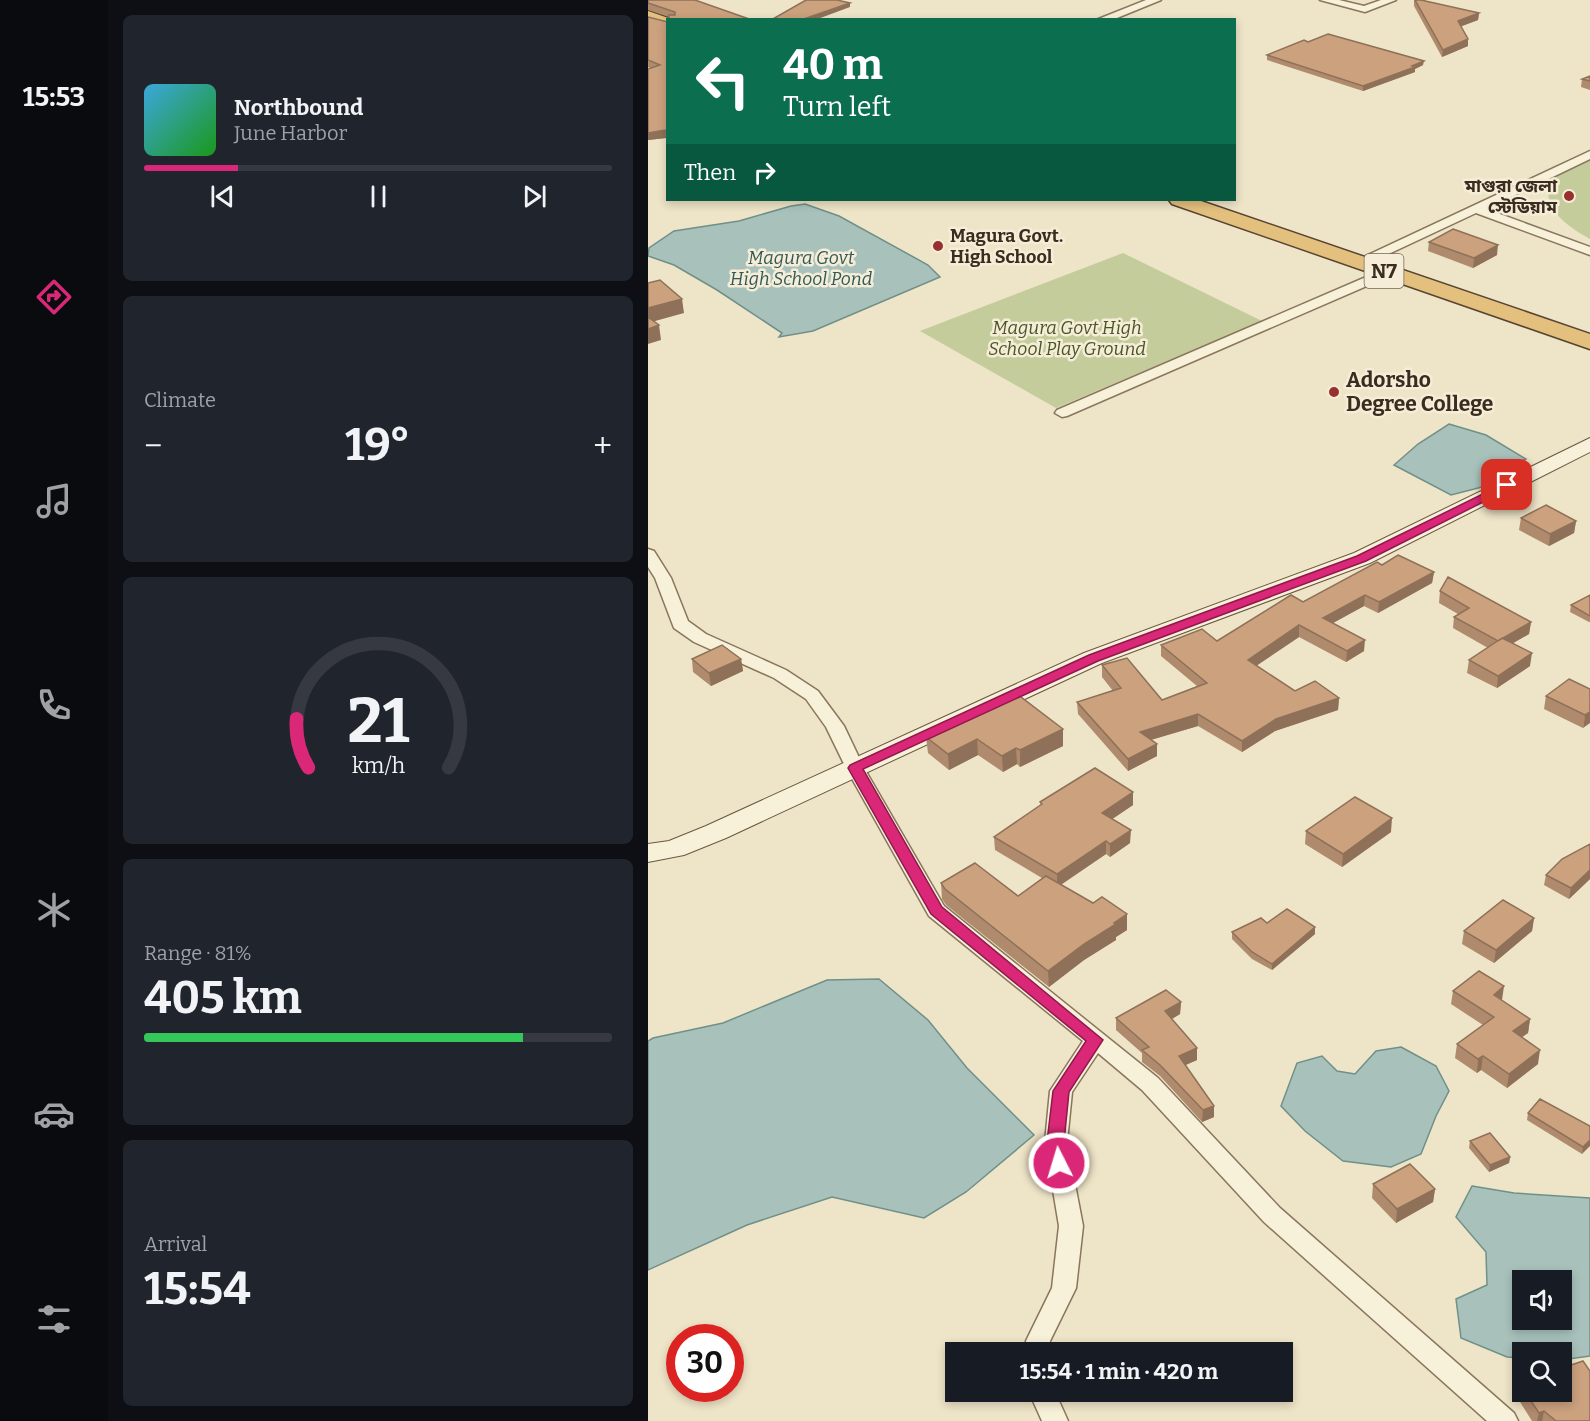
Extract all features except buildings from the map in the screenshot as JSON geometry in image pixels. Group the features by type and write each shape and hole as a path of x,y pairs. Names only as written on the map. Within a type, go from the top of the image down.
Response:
{"highway":[{"path":"648,16 666,22"},
{"name":"N7","path":"1182,201 1590,342"}],"main road":[{"path":"648,853 674,849 716,832 1094,658 1362,558 1590,444"}],"street":[{"path":"1106,18 1156,0"},
{"path":"1325,0 1365,9 1391,0"},
{"path":"1360,262 1590,155"},
{"path":"1475,209 1590,251"},
{"path":"1062,413 1387,272"},
{"path":"648,554 663,578 680,624 700,638 780,674 812,695 835,726 855,768 936,910 1150,1084 1272,1215 1505,1421"},
{"path":"1038,1342 1064,1288 1071,1226 1056,1142 1061,1091 1095,1040"},
{"path":"1046,1402 1055,1421"}],"green space":[{"name":"মাগুরা জেলা স্টেডিয়াম","path":"1590,151 1590,239 1569,226 1554,210 1550,202 1548,180 1552,167"},
{"name":"Magura Govt High School Play Ground","path":"1123,253 1262,321 1056,408 920,331"}],"water":[{"name":"Magura Govt High School Pond","path":"805,204 839,216 928,265 940,277 813,331 779,337 782,333 717,290 674,265 648,256 649,248 674,231 739,221"},
{"path":"1449,424 1486,435 1526,459 1482,487 1451,495 1394,465 1418,444"},
{"path":"879,979 928,1020 967,1068 1034,1135 966,1192 924,1218 832,1197 747,1225 648,1270 648,1041 723,1023 827,980"},
{"path":"1401,1047 1436,1066 1449,1091 1421,1154 1391,1167 1343,1161 1305,1131 1281,1106 1297,1063 1322,1056 1337,1071 1355,1074 1376,1051"},
{"path":"1472,1186 1514,1193 1590,1198 1590,1356 1572,1359 1572,1342 1512,1342 1512,1357 1507,1357 1461,1338 1456,1299 1487,1285 1486,1252 1456,1217"}],"place":[{"name":"মাগুরা জেলা স্টেডিয়াম","path":"1569,196"},
{"name":"Magura Govt. High School","path":"938,246"},
{"name":"Adorsho Degree College","path":"1334,392"}],"route":[{"path":"1059,1163 1056,1142 1061,1091 1095,1040 936,910 855,768 1094,658 1362,558 1507,485"}]}
